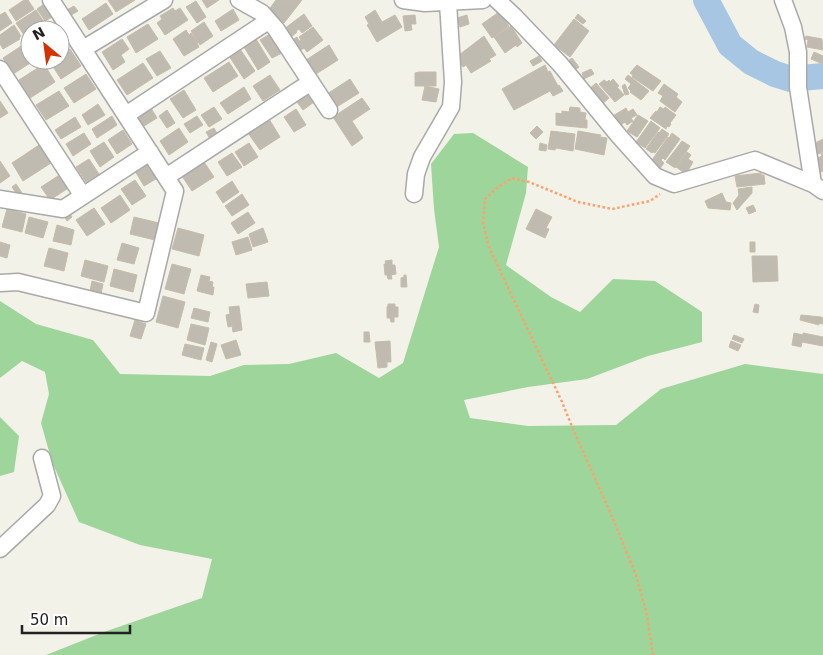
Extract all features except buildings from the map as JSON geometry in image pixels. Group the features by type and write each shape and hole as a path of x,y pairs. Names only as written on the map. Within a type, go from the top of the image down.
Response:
{"street":[{"path":"0,283 18,282 146,313 175,191 51,0"},
{"path":"83,49 164,0"},
{"path":"239,0 262,13 276,29 329,110"},
{"path":"403,0 425,4 483,0"},
{"path":"497,0 560,64 619,136 655,176 674,184 755,160 818,188"},
{"path":"783,0 793,27 798,52 798,87 818,188"},
{"path":"414,194 416,174 422,157 451,107 453,82 448,3"},
{"path":"126,115 268,20"},
{"path":"0,69 83,196"},
{"path":"166,177 311,82"},
{"path":"0,199 63,209 150,152"},
{"path":"0,549 46,505 52,496 42,458"}],"path":[{"path":"653,655 636,575 562,402 489,246 483,223 485,199 512,178 528,182 578,202 612,209 650,201 674,184"}],"green space":[{"path":"473,133 528,167 526,193 506,265 551,297 580,312 613,279 655,281 702,312 702,342 648,356 587,379 528,387 464,400 470,418 528,426 616,425 661,389 745,364 823,374 823,655 46,655 104,632 202,598 212,559 140,545 79,522 52,462 41,423 49,394 45,372 22,361 0,378 0,301 36,324 93,340 120,374 210,376 244,365 289,364 336,353 379,378 403,363 439,247 431,164 454,134"},
{"path":"0,417 19,436 14,472 0,476"}],"waterway":[{"path":"706,0 730,45 751,62 775,74 791,79 823,76"}]}
